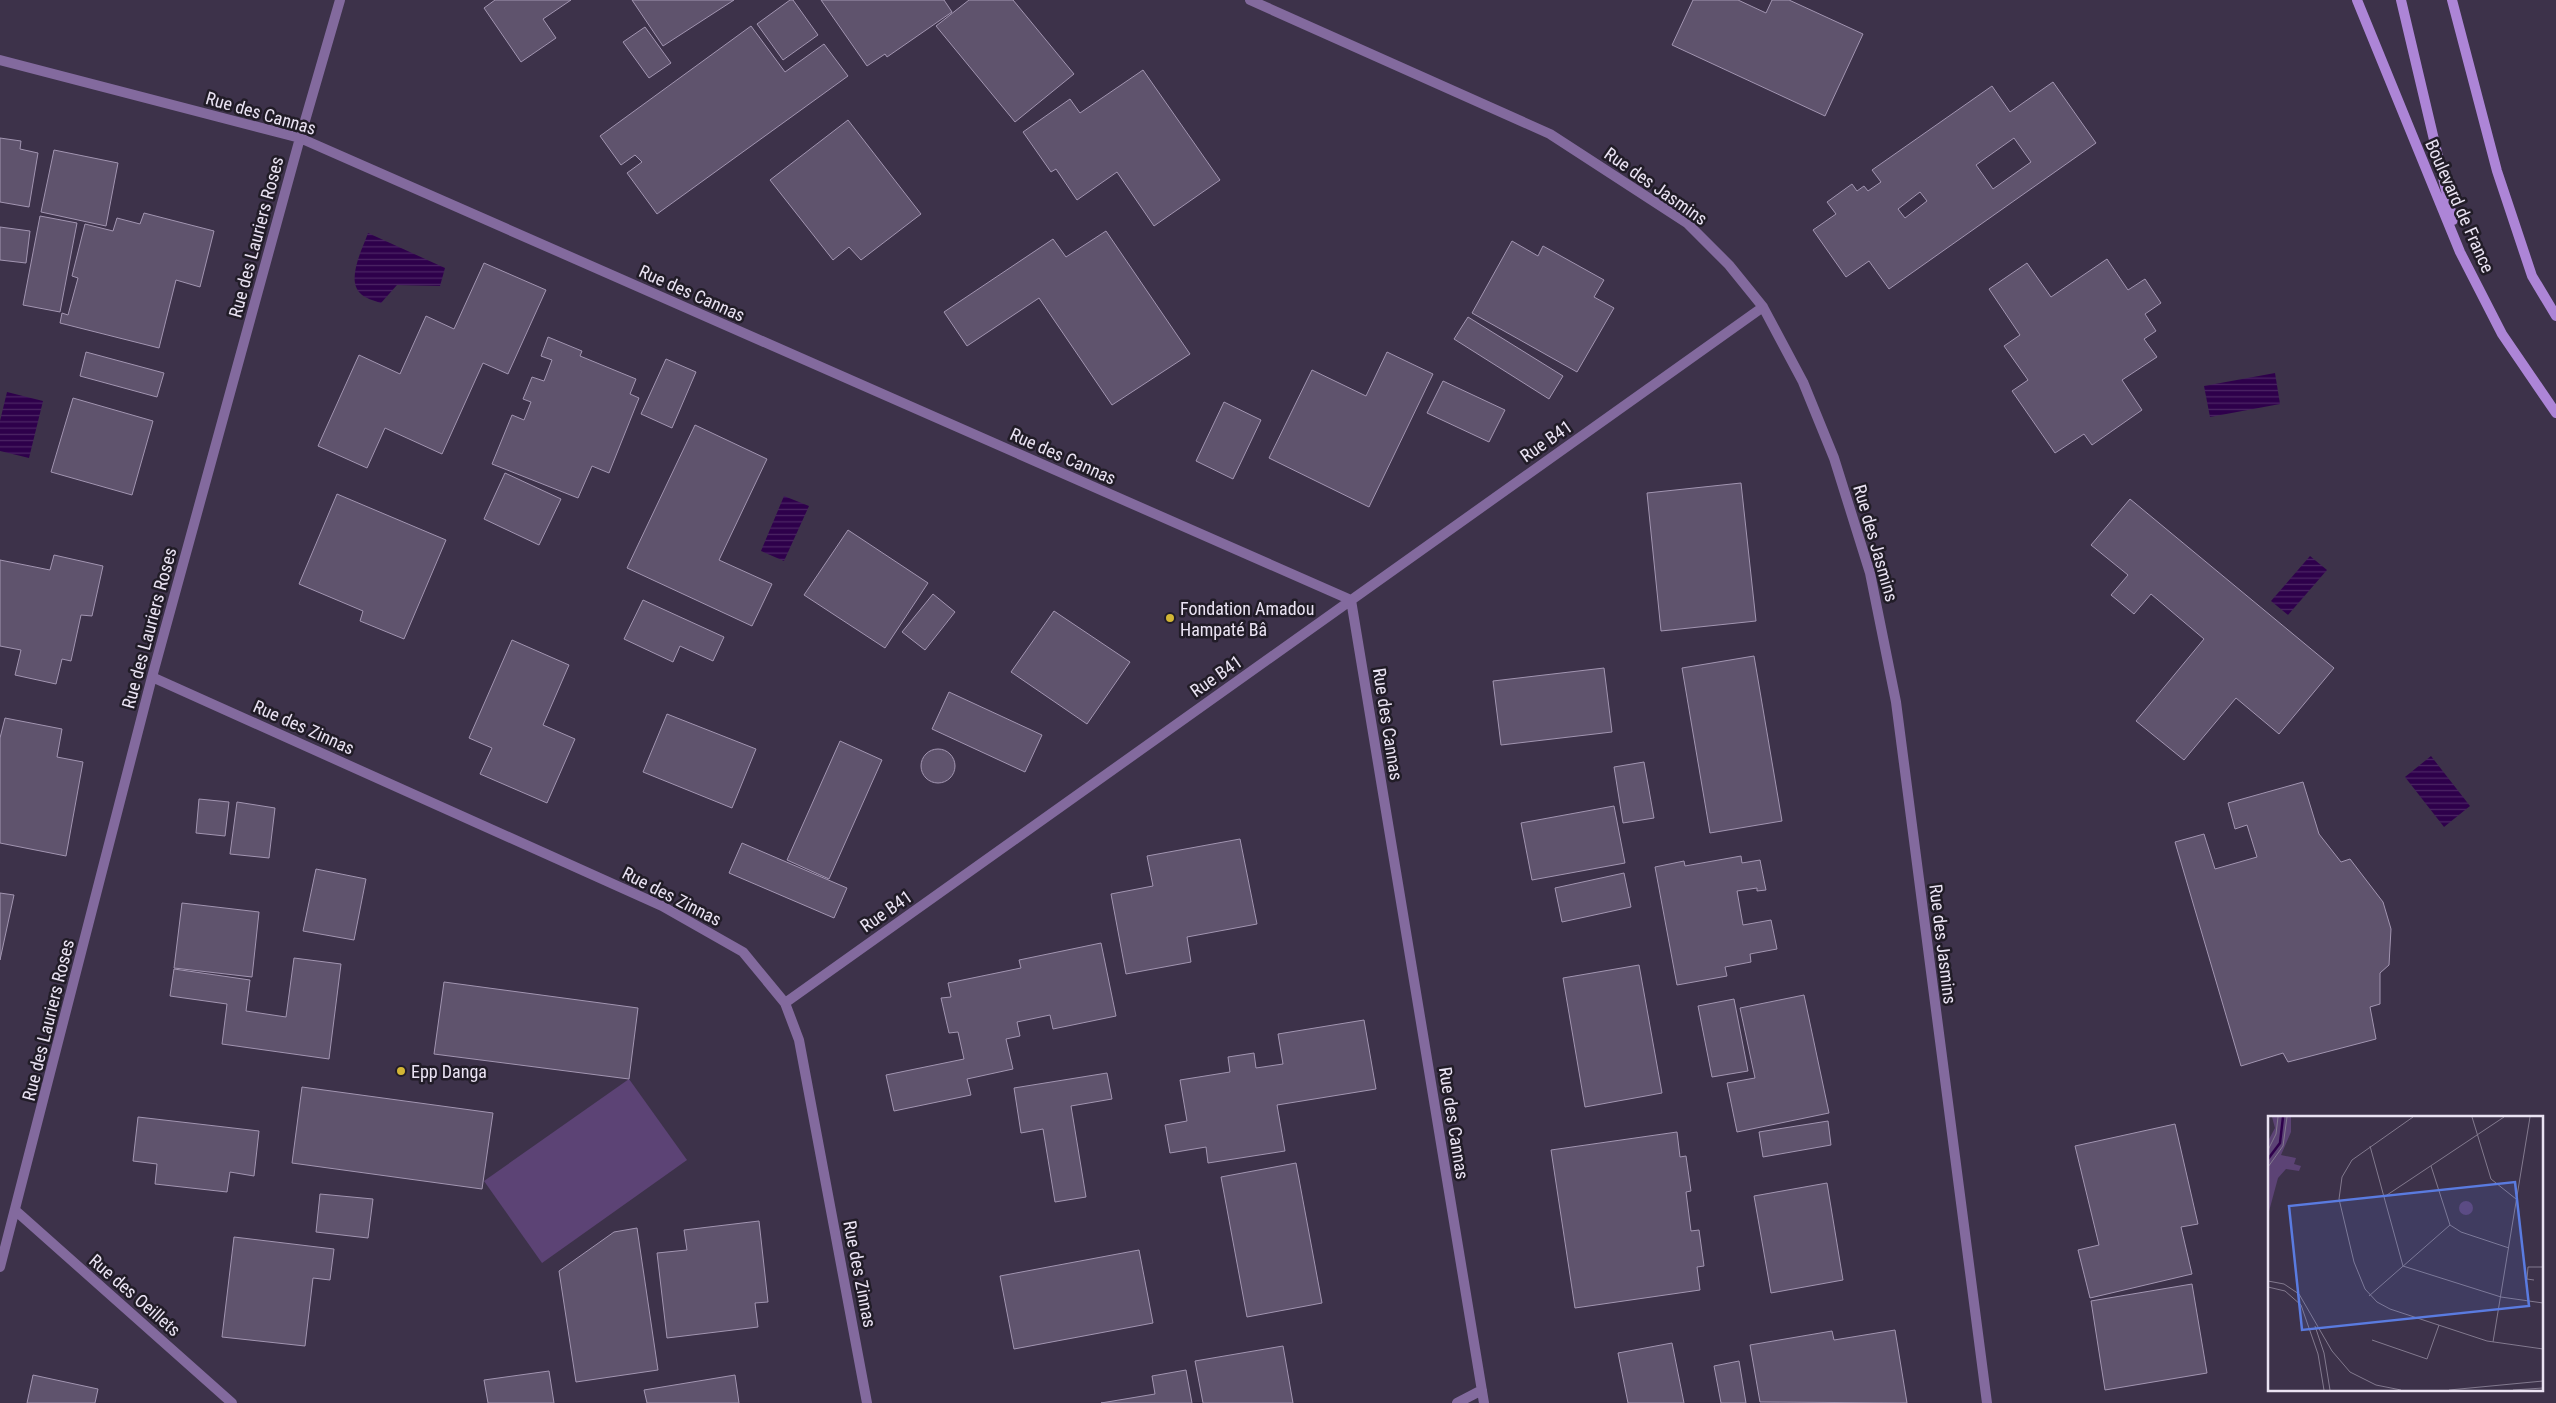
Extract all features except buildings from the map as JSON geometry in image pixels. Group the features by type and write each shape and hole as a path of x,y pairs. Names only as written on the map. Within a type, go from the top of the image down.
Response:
{"main road":[{"name":"Boulevard de France","path":"2357,0 2460,252 2502,334 2556,413"},
{"path":"2401,0 2460,252"},
{"path":"2452,0 2497,171 2532,276 2556,316"}],"street":[{"name":"Rue des Lauriers Roses","path":"0,1267 16,1211 152,677 300,138 340,0"},
{"name":"Rue des Jasmins","path":"1250,0 1550,134 1687,223 1729,265 1763,307 1803,382 1831,450 1870,573 1896,702 1987,1403"},
{"name":"Rue des Cannas","path":"0,60 300,138 1351,600 1484,1403"},
{"name":"Rue B41","path":"786,1003 1763,307"},
{"name":"Rue des Zinnas","path":"152,677 662,906 743,952 786,1003 799,1040 868,1403"},
{"name":"Rue des Oeillets","path":"16,1211 232,1403"},
{"path":"1457,1403 1482,1390"}],"shaded area":[{"path":"368,233 445,268 440,286 397,285 381,303 362,295 356,287 355,272"},
{"path":"2275,373 2280,404 2210,417 2204,386"},
{"path":"7,392 43,401 29,458 0,451 0,421"},
{"path":"784,496 809,506 784,561 761,551"},
{"path":"2310,556 2327,570 2288,615 2271,601"},
{"path":"2431,756 2470,806 2444,827 2405,777"},
{"path":"629,1079 687,1160 542,1263 484,1181"}],"place":[{"name":"Fondation Amadou Hampaté Bâ","path":"1170,618"},
{"name":"Epp Danga","path":"401,1071"}]}
